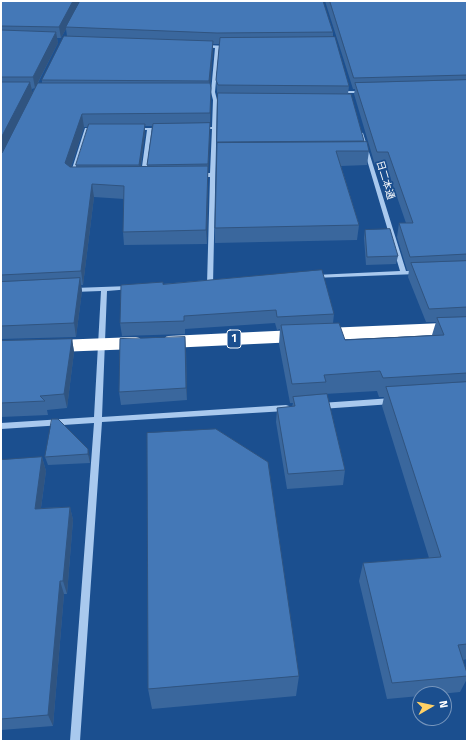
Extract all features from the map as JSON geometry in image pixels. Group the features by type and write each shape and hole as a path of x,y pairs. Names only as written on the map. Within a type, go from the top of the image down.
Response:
{"highway":[{"name":"1","path":"159,342 467,328"},
{"path":"44,346 144,343"}],"street":[{"path":"202,46 233,46"},
{"path":"210,284 215,100 212,92 217,47"},
{"path":"347,85 350,94 365,92"},
{"path":"205,92 212,92"},
{"path":"215,100 223,100"},
{"path":"134,129 166,128"},
{"path":"198,128 214,128"},
{"path":"80,176 72,176 87,129 103,129"},
{"path":"144,175 150,129"},
{"name":"日二本通","path":"361,130 403,272"},
{"path":"360,153 368,153"},
{"path":"214,155 222,155"},
{"path":"136,175 151,175"},
{"path":"190,175 213,175"},
{"path":"311,278 403,272 427,272"},
{"path":"203,284 218,283"},
{"path":"64,290 134,287"},
{"path":"75,741 98,420 104,289"},
{"path":"310,407 404,400"},
{"path":"1,426 294,408"}],"building":[{"path":"1,1 73,1 59,27 1,26"},
{"path":"80,1 323,1 333,32 217,33 66,27"},
{"path":"330,1 467,1 467,75 354,78"},
{"path":"1,30 56,32 33,77 1,77"},
{"path":"64,36 213,41 209,81 42,80"},
{"path":"335,37 349,86 218,85 216,80 220,38"},
{"path":"467,80 467,254 410,257 399,223 413,223 388,152 377,152 355,83"},
{"path":"1,82 30,82 1,138"},
{"path":"38,83 210,83 210,113 82,114 65,163 70,167 208,166 206,230 123,232 124,186 92,184 81,271 1,275 1,154"},
{"path":"218,93 351,94 364,141 217,142"},
{"path":"210,123 208,164 147,165 153,124"},
{"path":"89,124 145,124 139,165 76,165"},
{"path":"367,142 369,151 336,151 359,225 215,228 217,143"},
{"path":"390,229 398,256 367,257 365,230"},
{"path":"467,261 467,307 429,309 411,263"},
{"path":"322,270 334,314 277,317 276,310 184,316 184,321 120,323 121,285 163,282 163,284"},
{"path":"80,278 74,323 1,326 1,282"},
{"path":"467,317 467,373 383,378 380,371 324,375 326,382 292,384 281,325 339,323 345,340 444,335 437,318"},
{"path":"185,337 186,388 119,392 120,339"},
{"path":"72,339 64,394 40,396 45,401 1,403 1,341"},
{"path":"467,382 467,644 458,645 467,676 392,683 363,563 441,557 386,387"},
{"path":"327,394 345,470 288,474 277,408 295,406 293,397"},
{"path":"52,419 58,419 88,449 88,454 45,457"},
{"path":"216,429 268,462 299,676 148,689 147,433"},
{"path":"42,457 35,509 70,507 63,581 60,581 48,715 1,719 1,460"}]}
